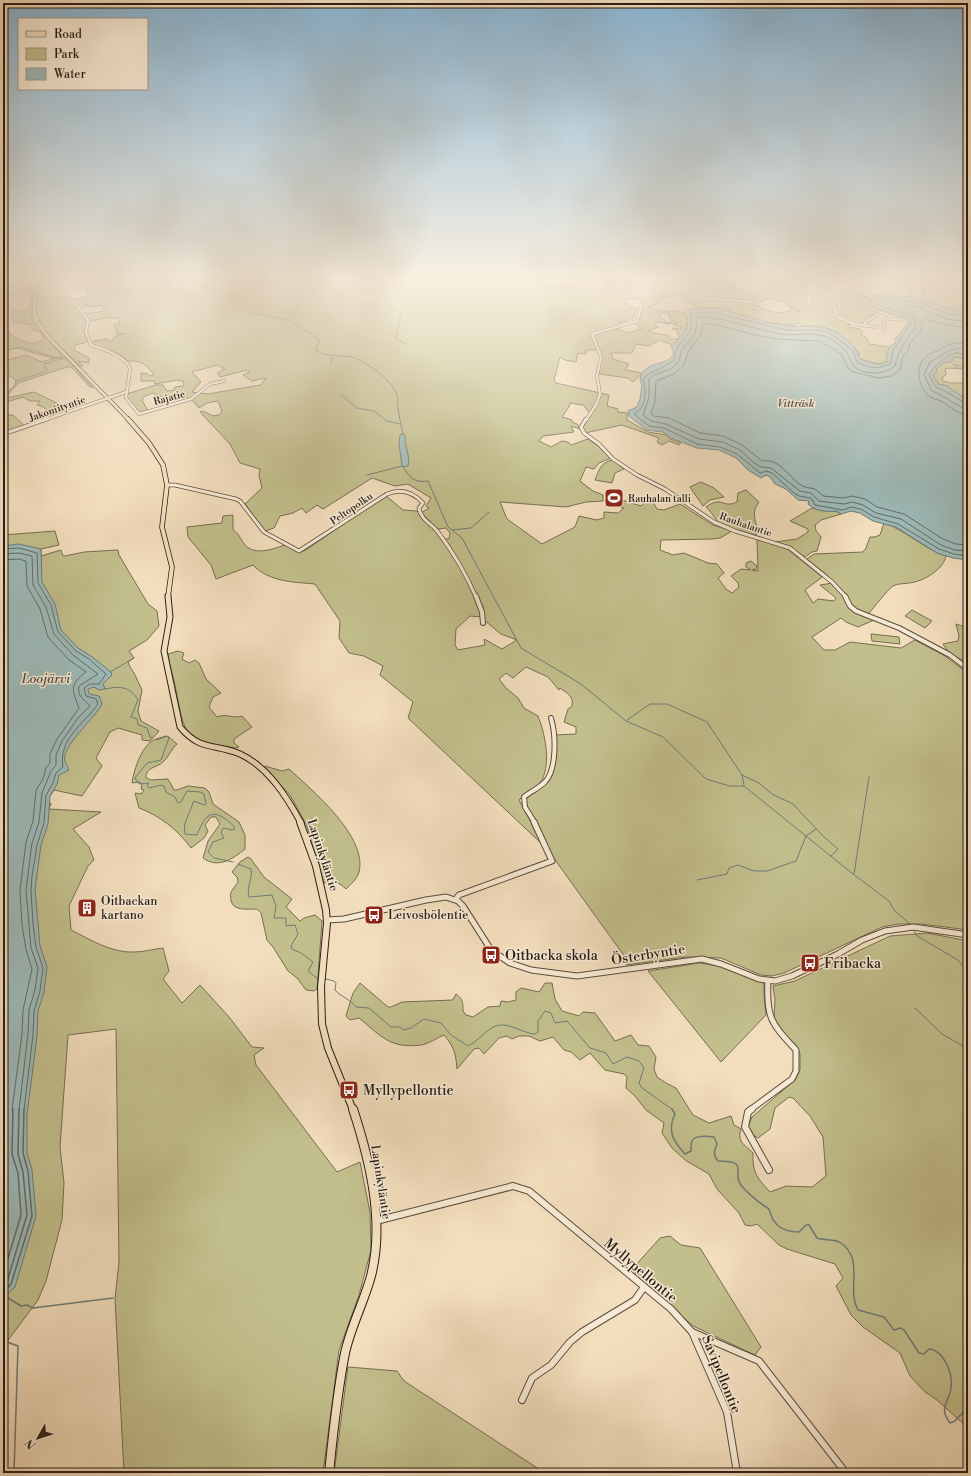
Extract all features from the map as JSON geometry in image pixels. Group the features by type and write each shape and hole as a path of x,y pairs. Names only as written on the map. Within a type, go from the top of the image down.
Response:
{"main road":[{"name":"Lapinkyläntie","path":"60,349 109,398 153,448 163,465 167,485 162,527 171,559 172,569 168,597 170,617 164,650 180,726 187,736 197,744 228,750 250,759 260,767 281,791 306,833 324,897 327,920 322,977 322,1026 328,1049 352,1106 359,1129 367,1165 376,1221 373,1265 369,1282 349,1334 342,1367 329,1473"}],"street":[{"path":"101,349 115,354 129,365 130,369 126,392"},
{"name":"Rauhalantie","path":"598,349 601,356 597,376 600,394 596,405 581,427 582,431 604,449 613,459 642,478 665,489 714,522 735,531 794,550 832,582 844,594 850,606 856,611 898,628 950,655 968,669"},
{"name":"Rajatie","path":"126,392 127,401 139,414 192,400 210,384 224,381"},
{"name":"Jakoniityntie","path":"9,432 126,392"},
{"name":"Peltopolku","path":"167,485 175,485 240,501 264,532 298,551 305,548 387,494 400,490 411,493 423,503 419,508 419,512 437,530 441,538 454,554 481,605 483,623"},
{"path":"327,920 343,919 435,898 443,897 456,899 459,895 552,861 550,854 534,821 526,810 524,803 524,797 545,782 553,768 554,748 553,725 551,718"},
{"name":"Österbyntie","path":"456,899 466,909 480,936 491,950 512,963 534,972 561,976 584,976 702,959 721,964 768,981"},
{"path":"769,1170 745,1127 748,1112 792,1079 796,1071 796,1050 775,1029 771,1020 768,1002 768,981 782,980 838,954 862,940 886,931 913,928 968,935"},
{"name":"Myllypellontie","path":"376,1221 513,1186 529,1191 671,1310 692,1332 759,1361 846,1473"},
{"path":"522,1400 532,1378 551,1365 570,1342 582,1332 635,1300 644,1287"},
{"name":"Savipellontie","path":"692,1332 727,1412 737,1473"}],"green space":[{"path":"3,349 14,349 3,351"},
{"path":"21,349 56,349 62,356 53,358"},
{"path":"61,349 74,349 89,358 89,363 78,361 83,366 80,366"},
{"path":"103,349 634,349 632,353 611,353 613,359 629,364 625,370 642,373 633,382 628,378 599,374 601,357 599,350 586,350 586,354 578,353 576,362 565,360 560,357 554,380 556,383 609,395 607,406 618,409 618,412 627,413 627,420 648,432 666,435 670,439 681,443 679,445 669,441 662,445 657,442 659,438 622,425 585,433 582,426 590,413 583,405 570,403 562,417 572,420 572,422 577,424 580,429 571,426 574,432 543,436 539,441 551,447 562,441 568,442 571,445 588,439 611,458 599,463 594,469 586,467 580,481 593,491 603,495 603,501 586,502 566,507 500,502 507,519 542,544 575,527 579,516 597,520 604,518 604,512 618,513 624,508 618,506 622,500 641,506 647,499 652,501 657,509 664,510 680,504 713,525 732,531 720,538 661,540 660,550 673,555 684,553 708,563 717,564 724,573 718,578 726,589 732,593 739,587 738,583 731,576 741,569 751,570 746,567 746,563 751,561 757,566 756,569 752,570 758,571 757,539 786,548 822,577 805,590 813,603 818,599 834,601 836,598 820,585 833,583 857,613 874,620 858,627 841,618 812,637 824,650 835,650 850,642 901,648 915,640 945,656 966,672 968,675 968,930 922,924 898,924 882,927 784,973 772,976 761,975 721,958 686,957 626,965 625,957 553,857 534,817 527,808 527,796 549,779 553,772 556,757 556,735 576,734 576,727 564,722 568,709 572,706 572,700 569,695 560,688 559,690 548,677 526,667 513,678 506,673 499,679 506,688 518,698 524,708 538,716 543,731 547,756 545,773 542,780 519,800 543,845 408,718 413,702 380,675 383,666 364,656 349,653 339,638 340,621 315,584 290,582 274,578 259,571 253,565 216,579 211,565 188,537 187,527 222,523 223,516 233,515 233,530 249,548 264,551 285,545 299,552 306,550 385,495 403,510 417,511 437,531 440,538 451,551 480,605 482,617 470,616 456,629 455,645 458,650 485,645 484,639 502,649 517,640 501,634 484,620 483,606 449,544 443,539 449,539 450,533 446,528 438,529 421,513 429,508 426,506 431,498 408,484 395,486 372,478 323,509 317,505 306,513 302,508 293,513 280,516 274,528 265,531 245,504 262,488 259,475 260,469 240,463 230,444 200,412 203,411 213,416 219,415 222,411 218,401 207,403 199,408 192,400 200,393 208,394 261,385 266,378 252,381 243,375 249,372 247,370 220,377 217,373 225,369 217,365 192,372 201,382 192,392 198,393 189,400 184,394 161,397 153,393 145,396 142,400 148,411 139,413 128,401 127,394 155,385 163,385 167,391 174,390 175,387 183,386 184,382 178,380 155,384 154,381 141,381 141,373 148,374 150,376 154,375 140,362 128,361 117,353"},
{"path":"856,349 889,349 886,357 888,361 878,363 860,359 858,358 859,354"},
{"path":"26,355 42,362 65,357 93,388 89,386 71,367 67,367 18,383 6,397 34,392 71,410 51,417 49,415 50,413 43,407 37,405 40,401 30,401 23,397 3,403 3,397 15,385 16,381 12,377 3,374 3,361"},
{"path":"954,357 968,361 968,363 964,362 968,366 968,369 953,364 955,367 962,369 945,369 946,375 942,377 943,381 951,383 968,383 968,401 947,386 938,384 933,375 936,373 936,368 944,363 952,361"},
{"path":"3,415 13,415 26,427 9,432 3,429"},
{"path":"613,460 624,469 615,473 612,483 595,480 603,465"},
{"path":"701,482 714,488 724,497 710,500 703,506 690,487"},
{"path":"746,490 759,502 754,514 757,530 756,535 723,526 706,507 716,502 732,504 737,502 738,493"},
{"path":"812,508 834,511 841,514 821,520 815,525 816,531 821,537 817,551 812,552 805,557 793,549 775,542 797,539 808,532 808,529 790,521"},
{"path":"884,523 892,526 930,549 946,556 942,565 934,573 924,579 912,583 893,586 868,614 865,615 851,606 846,594 827,575 807,559 814,554 863,552 870,537 880,535"},
{"path":"55,531 59,545 41,549 41,556 61,550 63,556 65,556 84,552 118,550 119,555 148,604 157,611 159,626 147,640 129,651 134,658 128,662 142,690 138,711 141,721 159,731 150,741 142,740 142,735 118,728 110,732 96,758 102,766 82,796 54,790 50,796 3,554 3,535"},
{"path":"912,610 932,621 925,628 905,616"},
{"path":"956,624 968,628 968,663 949,653 943,644 958,641 959,636"},
{"path":"871,634 899,637 900,644 872,641"},
{"path":"178,651 184,653 182,659 189,663 195,660 199,663 206,679 221,693 213,697 209,707 217,717 242,716 252,727 234,739 234,743 239,747 235,748 218,745 197,739 185,728 168,654"},
{"path":"166,736 177,744 161,764 147,772 146,778 151,780 168,779 174,790 188,786 205,788 209,792 213,804 239,822 245,835 245,849 230,859 220,863 214,863 203,858 208,841 220,824 216,817 211,817 205,825 208,831 204,838 191,848 168,824 139,808 135,793 141,794 144,790 141,789 142,785 140,782 132,783 137,764 143,751 151,742"},
{"path":"265,766 282,771 289,769 324,802 347,830 355,844 360,858 357,877 346,889 336,883 324,883 306,824 290,795 265,768"},
{"path":"51,803 49,809 101,812 73,829 89,847 94,860 88,866 69,906 71,930 94,942 126,952 138,952 163,948 169,971 163,979 182,1003 200,985 229,1017 252,1047 264,1048 254,1055 256,1065 337,1172 360,1162 370,1212 371,1250 359,1295 339,1350 323,1473 124,1473 115,1299 119,1262 116,1029 68,1035 60,1147 64,1183 62,1220 46,1281 38,1300 3,1347 3,1029 23,881"},
{"path":"248,857 264,877 292,899 286,907 300,921 304,918 315,915 322,921 317,989 314,991 306,990 297,978 288,971 267,940 261,913 257,909 238,908 232,903 231,892 238,882 237,877 232,872 240,862"},
{"path":"928,933 968,941 968,1428 937,1400 925,1392 910,1376 900,1353 863,1327 851,1315 836,1286 843,1278 835,1264 787,1249 779,1245 757,1224 751,1226 745,1225 739,1213 717,1189 709,1174 685,1160 672,1148 662,1133 664,1123 646,1110 635,1096 626,1088 627,1077 624,1074 605,1070 590,1053 580,1060 571,1052 564,1050 553,1037 540,1041 529,1036 519,1036 512,1039 507,1036 499,1038 484,1054 479,1048 474,1049 457,1069 454,1051 444,1035 421,1045 401,1045 380,1036 359,1018 350,1020 346,1016 353,993 360,983 388,1007 402,1002 453,1000 456,994 462,1001 463,1011 466,1015 473,1017 488,1007 500,1006 501,1001 508,1002 516,1000 516,992 521,988 539,992 545,983 552,983 555,999 562,1011 579,1016 583,1012 595,1013 615,1041 631,1035 638,1045 649,1046 656,1057 654,1069 657,1077 676,1088 693,1115 709,1123 731,1116 734,1125 741,1129 740,1137 742,1142 753,1153 753,1165 756,1174 770,1192 786,1186 812,1187 826,1176 823,1137 810,1116 793,1098 789,1097 775,1108 770,1129 758,1138 753,1135 748,1127 752,1117 795,1080 800,1070 800,1054 797,1046 779,1028 774,1020 775,999 773,986 795,981 890,936"},
{"path":"699,963 719,966 764,983 766,1015 721,1062 648,971"},
{"path":"670,1236 681,1245 700,1248 761,1347 755,1355 693,1326 635,1274 635,1266 660,1238"},
{"path":"348,1367 397,1371 404,1381 545,1473 334,1473"}],"water":[{"name":"Vitträsk","path":"672,349 855,349 860,359 876,364 883,364 888,361 886,357 889,349 968,349 968,361 954,357 952,361 944,363 937,368 936,373 933,375 938,384 947,386 968,401 968,560 953,558 937,553 896,527 873,521 860,513 851,511 841,514 837,511 815,509 808,504 809,501 798,500 786,489 775,484 770,477 766,475 761,478 748,470 736,458 719,450 697,448 671,438 663,432 647,430 629,416 628,411 637,407 640,399 642,385 640,380 641,375 652,365 666,361 670,358 673,355"},
{"path":"400,435 405,435 409,462 408,466 403,467 399,444"},
{"name":"Loojärvi","path":"19,544 41,549 42,582 55,604 61,630 78,648 91,656 111,672 112,675 103,684 105,689 99,690 94,687 88,689 89,694 99,696 102,704 68,748 65,755 65,761 69,770 59,775 57,784 50,796 48,824 41,845 35,889 40,946 47,967 44,992 38,1011 37,1036 27,1115 27,1153 32,1170 36,1216 15,1287 3,1298 3,546"}],"waterway":[{"path":"3,351 13,349"},
{"path":"27,349 57,358"},
{"path":"316,349 315,350 319,352 328,355 357,359 385,378 395,389 397,395 403,434"},
{"path":"331,364 332,357"},
{"path":"16,381 47,371 44,364 65,358"},
{"path":"341,395 357,408 374,411 387,421 400,424"},
{"path":"367,475 402,466"},
{"path":"403,467 413,479 428,481 448,527 462,538 521,648 581,684 626,721 663,737 706,779 730,786 744,786 806,836"},
{"path":"452,530 471,528 489,512"},
{"path":"110,672 134,658"},
{"path":"105,689 119,687 124,688 135,695 138,700 131,717 137,719 138,725 147,728 150,737 152,738"},
{"path":"627,720 650,704 667,704 707,722 742,775"},
{"path":"157,740 167,736 169,738 161,760 147,763 135,778 139,784 149,783 147,786 149,788 161,785 164,786 166,792 175,797 178,803 181,802 187,791 200,792 204,794 206,804 204,805 194,801 193,802 186,822 184,830 185,834 197,835 204,821 210,815 214,814 224,818 232,824 235,829 232,830 223,828 221,833 224,838 213,842 208,852 214,858 233,862"},
{"path":"742,775 759,783 772,794 793,804 824,837 838,849 831,856"},
{"path":"742,775 744,785"},
{"path":"854,874 869,777"},
{"path":"806,836 816,829"},
{"path":"697,880 727,874 729,868 738,865 754,871 767,871 796,861 806,836"},
{"path":"806,836 889,901 894,910 910,924"},
{"path":"238,864 251,869 248,890 249,897 272,895 276,906 274,918 286,918 286,926 295,925 298,934 291,946 292,949 301,953 313,962 308,971 318,979"},
{"path":"914,931 917,936 958,960 968,972"},
{"path":"326,979 334,981 336,983 335,990 356,1007 369,1008 391,1027 400,1027 403,1030 411,1028 424,1019 441,1023 451,1035 468,1046 490,1029 501,1025 507,1025 535,1034 538,1032 538,1021 545,1011 551,1013 555,1023 567,1021 590,1048 606,1053 613,1064 627,1057 639,1061 644,1068 639,1083 642,1088 672,1110"},
{"path":"915,1008 942,1034 968,1049"},
{"path":"963,1012 968,1015"},
{"path":"672,1110 675,1114 671,1131 672,1136 677,1145 685,1154 691,1151 692,1142 694,1139 705,1136 714,1137 717,1144 714,1153 716,1159 718,1161 728,1161 737,1165 738,1180 741,1185 747,1192 769,1209 773,1219 779,1226 788,1231 799,1232 806,1225 809,1225 817,1238 838,1241 848,1250 854,1266 854,1293 858,1310 884,1317 894,1330 901,1328 904,1330 919,1353 924,1354 931,1349 936,1351 944,1359 951,1377 950,1393 945,1405 945,1413 950,1423 955,1421 968,1407"},
{"path":"5,1296 21,1306 27,1305 33,1308 113,1298"},
{"path":"7,1342 18,1346 14,1473"}],"place":[{"name":"Rauhalan talli","path":"614,498"},
{"name":"Oitbackan kartano","path":"87,908"},
{"name":"Leivosbölentie","path":"374,915"},
{"name":"Oitbacka skola","path":"491,955"},
{"name":"Fribacka","path":"810,963"},
{"name":"Myllypellontie","path":"349,1090"}]}
